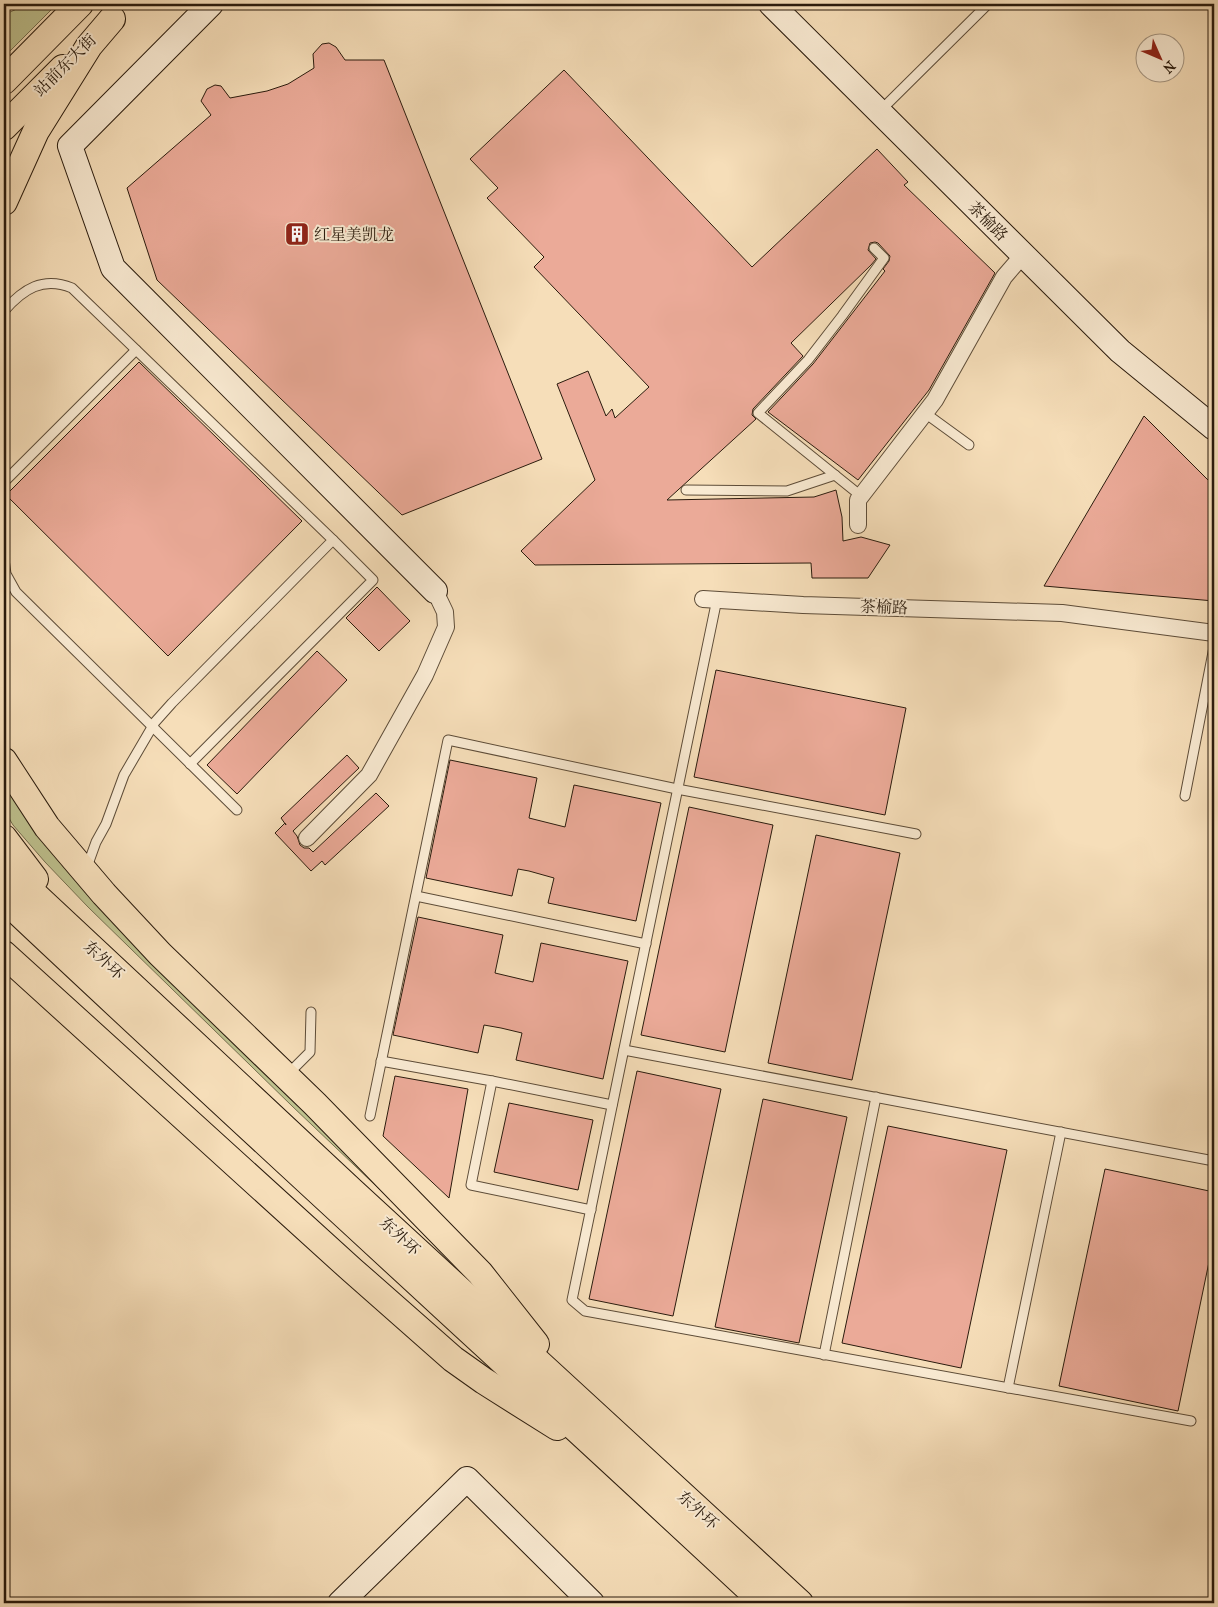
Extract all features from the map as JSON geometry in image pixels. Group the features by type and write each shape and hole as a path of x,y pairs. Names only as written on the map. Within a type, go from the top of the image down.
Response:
{"main road":[{"name":"站前东大街","path":"4,80 80,4"},
{"name":"站前东大街","path":"4,127 119,11"},
{"path":"4,202 36,131 89,46 119,11"},
{"path":"4,142 52,79"},
{"path":"4,761 47,827 160,954 286,1076 480,1273 619,1452"},
{"path":"4,838 118,990"},
{"name":"东外环","path":"4,866 118,990 352,1191 619,1452 764,1603"},
{"path":"4,899 118,990"},
{"path":"4,924 118,990"},
{"path":"4,954 352,1270 453,1359 484,1381 619,1452"},
{"name":"东外环","path":"619,1452 800,1603"}],"street":[{"path":"211,4 70,146 112,268 435,591 445,612 446,627 424,675 369,775 307,838"},
{"name":"茶榆路","path":"771,4 1120,351 1214,428"},
{"path":"858,525 858,500 935,400 1004,277 1023,255"},
{"name":"茶榆路","path":"710,599 1062,613 1214,633"},
{"path":"340,1603 467,1479 592,1603"}],"lane":[{"path":"878,112 988,4"},
{"path":"861,496 758,413 808,360 884,258 874,248"},
{"path":"4,311 18,296 36,286 46,283 60,283 72,288 373,580 190,764"},
{"path":"4,482 136,350"},
{"path":"925,413 970,445"},
{"path":"686,490 787,491 835,474"},
{"path":"86,873 96,842 106,824 124,775 153,727 172,703 333,540"},
{"path":"4,559 6,574 16,592 237,810"},
{"path":"710,599 677,789 572,1300 585,1311 1191,1421"},
{"path":"1185,796 1214,647"},
{"path":"370,1116 448,740 677,789 916,834"},
{"path":"416,896 646,944"},
{"path":"286,1076 310,1052 310,1012"},
{"path":"624,1050 1214,1161"},
{"path":"381,1061 492,1080 612,1105"},
{"path":"492,1080 470,1185 591,1210"},
{"path":"824,1355 876,1097"},
{"path":"1008,1388 1061,1132"}],"green space":[{"path":"27,4 53,4 53,8 4,57 4,15"},
{"path":"4,778 456,1262 292,1106 88,907 45,862 13,825 4,810"}],"building":[{"name":"红星美凯龙","path":"329,43 336,47 345,60 384,60 542,459 402,515 157,280 127,188 211,115 201,101 207,89 215,85 221,86 230,98 267,91 288,84 314,68 313,54 322,44"},
{"path":"564,70 752,267 877,149 908,182 904,185 995,273 929,390 858,480 768,412 813,364 885,271 883,269 890,256 878,243 870,243 868,250 876,259 791,343 803,356 753,409 752,415 756,419 667,500 814,497 836,490 842,517 843,541 861,537 890,545 868,578 812,578 811,563 535,565 521,551 595,480 557,384 588,371 606,416 612,409 615,418 649,387 534,267 544,257 487,198 498,188 470,159"},
{"path":"139,362 302,521 168,656 6,495"},
{"path":"1144,416 1214,486 1214,601 1044,586"},
{"path":"377,587 410,621 379,651 346,618"},
{"path":"317,651 347,680 237,794 207,765"},
{"path":"716,670 906,708 885,815 694,777"},
{"path":"347,755 359,768 293,831 300,845 304,848 309,848 313,852 376,793 389,806 325,865 322,861 311,871 275,833 285,823 281,818"},
{"path":"450,760 537,778 529,818 565,827 574,785 661,803 636,921 548,903 554,878 529,871 518,869 512,896 426,878"},
{"path":"689,807 773,825 725,1052 641,1035"},
{"path":"816,835 900,853 852,1080 768,1063"},
{"path":"418,917 503,935 495,973 533,982 541,943 628,961 603,1079 516,1060 522,1033 501,1028 484,1025 478,1053 393,1035"},
{"path":"637,1071 721,1089 673,1316 589,1299"},
{"path":"395,1076 468,1089 449,1198 383,1136"},
{"path":"763,1099 847,1117 799,1343 715,1327"},
{"path":"509,1103 593,1120 578,1190 494,1172"},
{"path":"888,1126 1007,1150 961,1368 842,1343"},
{"path":"1105,1169 1214,1192 1214,1238 1178,1411 1059,1386"}],"place":[{"name":"红星美凯龙","path":"297,234"}]}
